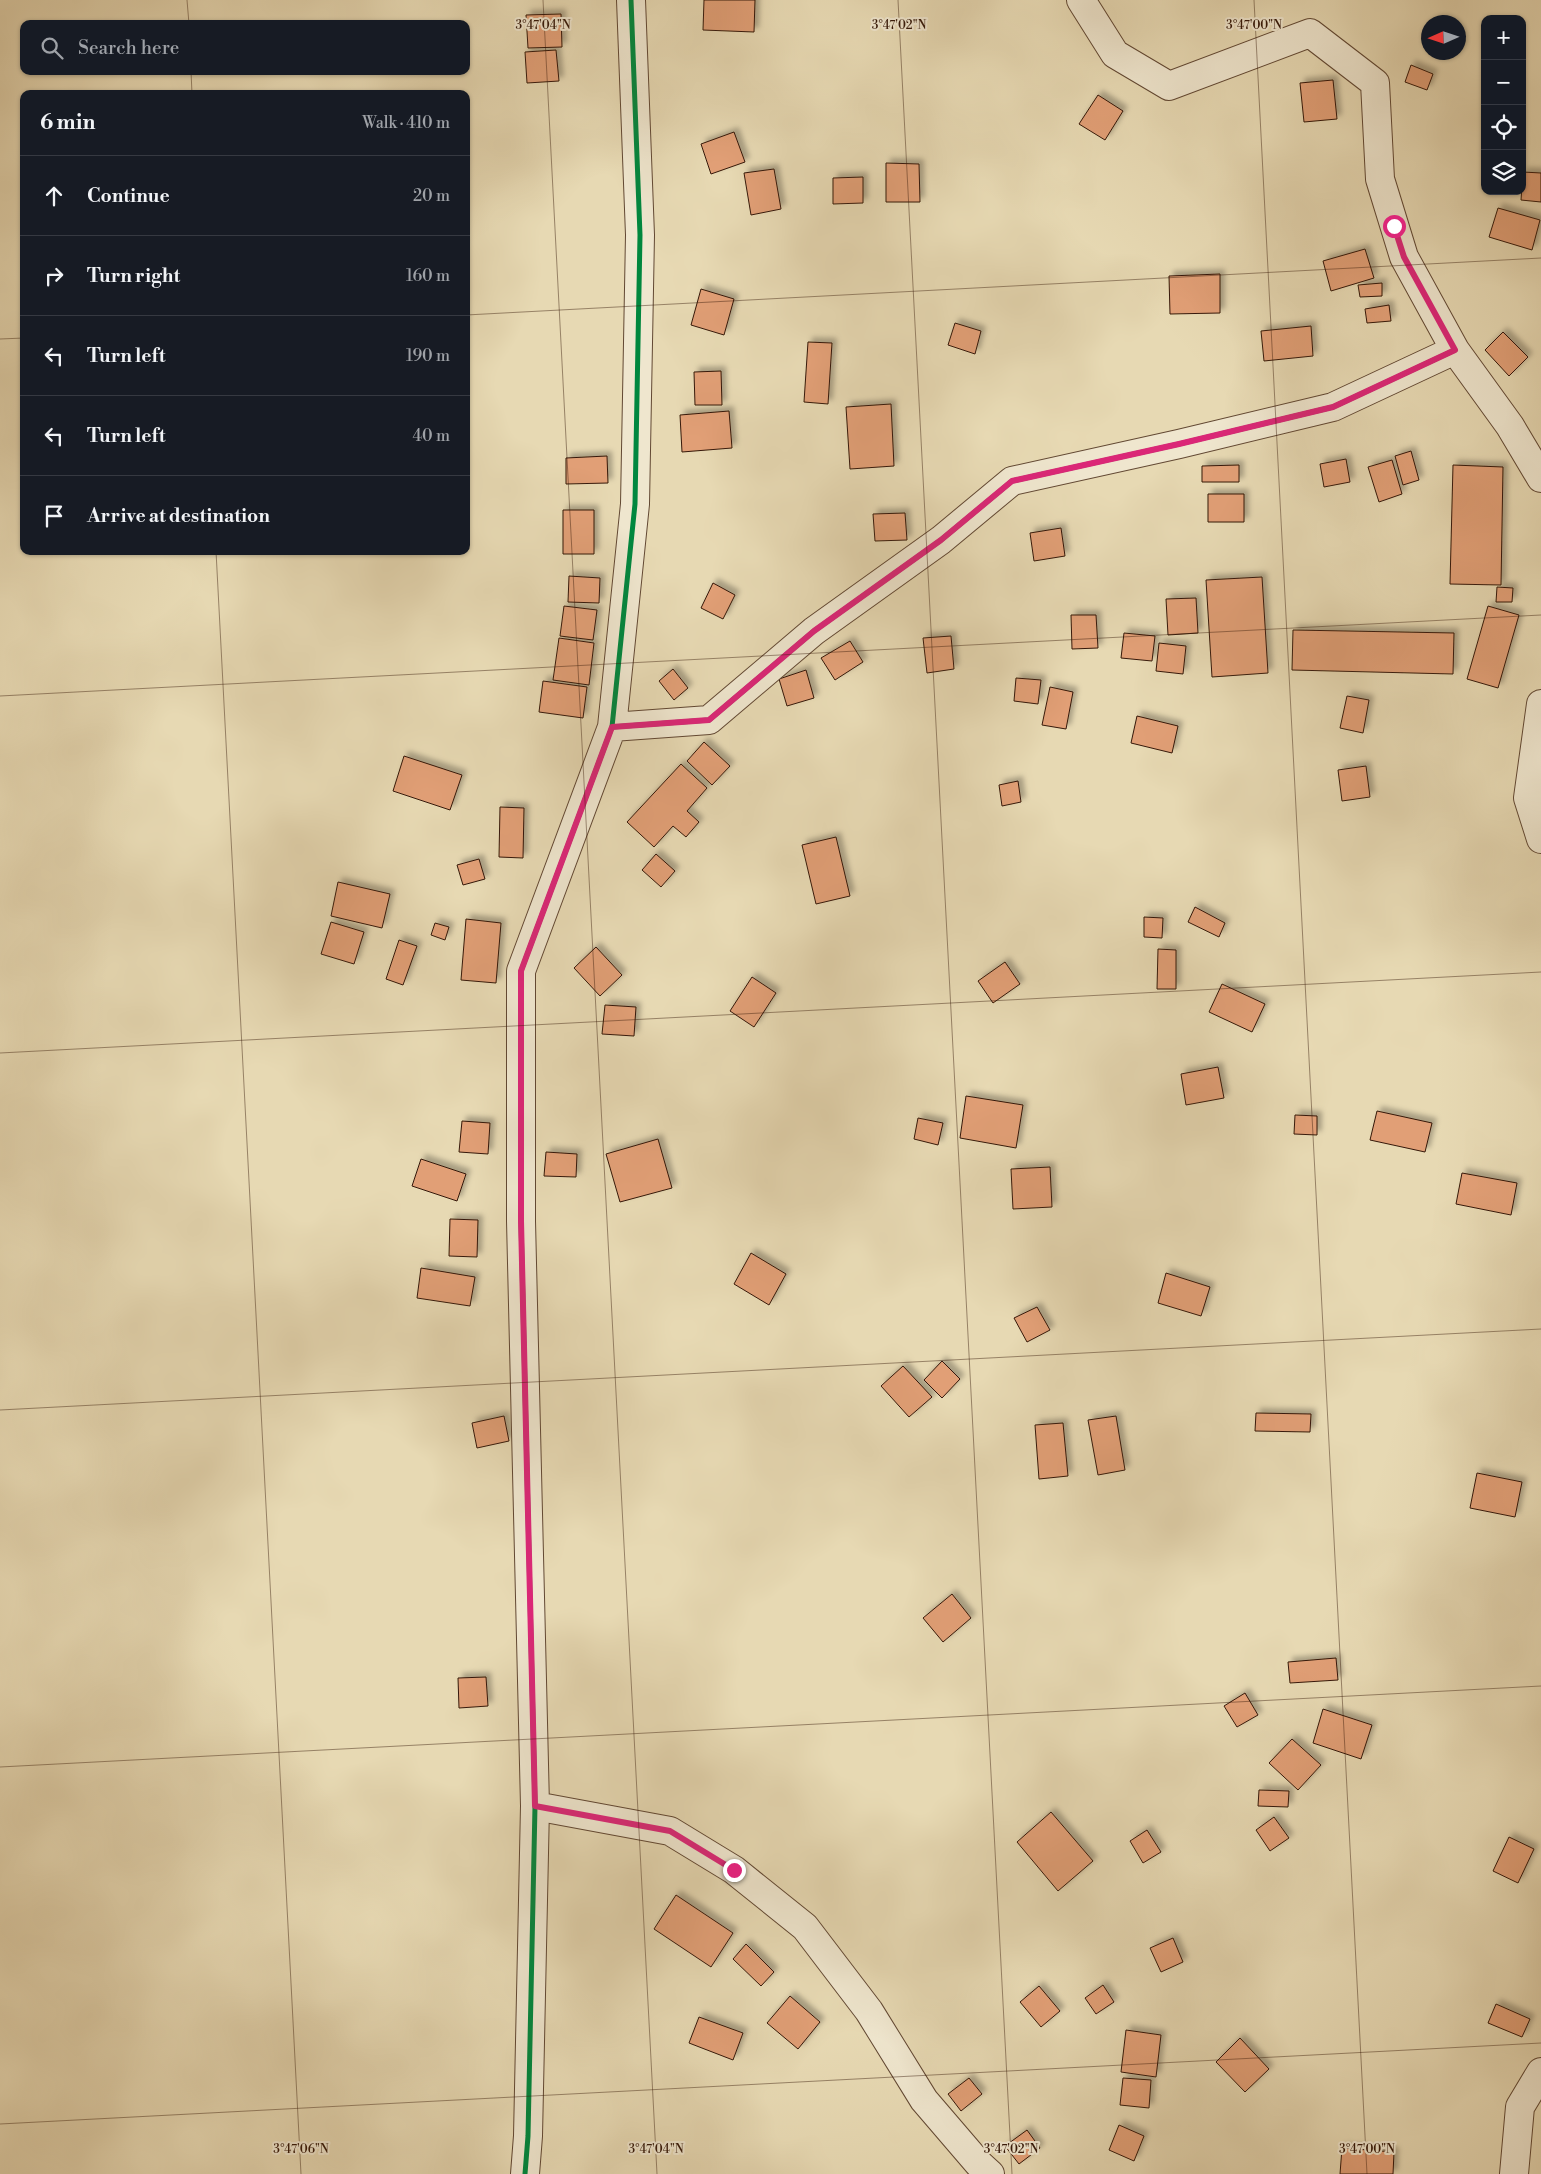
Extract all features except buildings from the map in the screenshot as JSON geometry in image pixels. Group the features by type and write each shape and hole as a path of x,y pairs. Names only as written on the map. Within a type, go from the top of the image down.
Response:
{"street":[{"path":"525,2174 528,2136 535,1806 521,1221 521,971 612,727 635,504 640,236 632,0"},
{"path":"1081,0 1115,54 1169,86 1310,33 1374,83 1380,179 1404,257 1455,350 1510,426 1541,478"},
{"path":"612,727 709,720 814,631 941,540 1012,481 1333,407 1455,350"},
{"path":"1541,704 1528,798 1541,839"},
{"path":"535,1806 670,1831 749,1881 805,1927 869,2011 924,2100 978,2163 990,2174"},
{"path":"1514,2174 1520,2107 1541,2072"}],"cycle path":[{"path":"525,2174 528,2136 535,1806 521,1221 521,971 612,727 635,504 640,235 631,0"},
{"path":"612,727 709,720 814,631 941,540 1012,481 1333,407 1455,350"}],"route":[{"path":"734,1870 670,1831 535,1806 521,1221 521,971 612,727 709,720 814,631 941,540 1012,481 1333,407 1455,350 1404,257 1394,226"}]}
